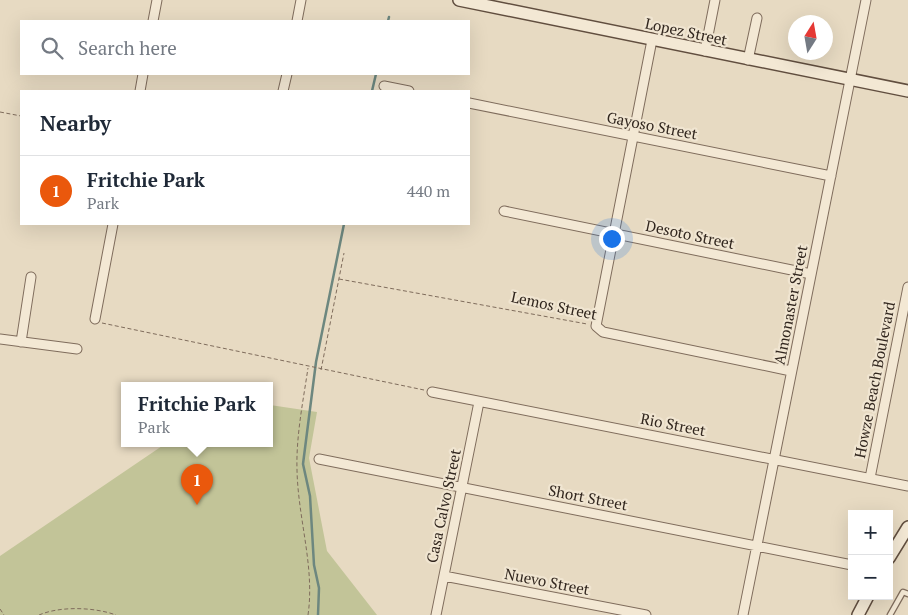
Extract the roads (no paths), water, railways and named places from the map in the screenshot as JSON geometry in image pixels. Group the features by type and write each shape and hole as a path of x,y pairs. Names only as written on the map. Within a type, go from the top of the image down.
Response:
{"street":[{"path":"153,20 158,0"},
{"path":"297,20 301,0"},
{"name":"Lopez Street","path":"458,0 496,3 652,40 908,91"},
{"path":"705,51 715,0"},
{"name":"Almonaster Street","path":"743,615 776,459 791,371 866,0"},
{"path":"748,60 757,18"},
{"path":"613,233 652,40"},
{"path":"140,90 143,75"},
{"path":"283,90 287,75"},
{"path":"384,86 404,90"},
{"name":"Gayoso Street","path":"470,103 831,176"},
{"name":"Desoto Street","path":"504,211 811,274"},
{"path":"95,319 112,225"},
{"name":"Lemos Street","path":"613,233 596,326 603,332 791,371"},
{"path":"21,342 31,277"},
{"name":"Howze Beach Boulevard","path":"870,478 908,287"},
{"path":"0,339 77,349"},
{"name":"Rio Street","path":"432,392 908,486"},
{"name":"Casa Calvo Street","path":"436,615 479,402"},
{"name":"Short Street","path":"319,459 848,564"},
{"path":"892,555 905,539 908,527"},
{"name":"Nuevo Street","path":"444,576 646,615"},
{"path":"858,615 866,600"}],"lane":[{"path":"890,615 903,592 908,594"}],"waterway":[{"path":"372,90 376,75"},
{"path":"318,615 319,588 314,565 310,496 303,464 316,362 344,225"}],"place":[{"name":"Fritchie Park","path":"197,505"}]}
